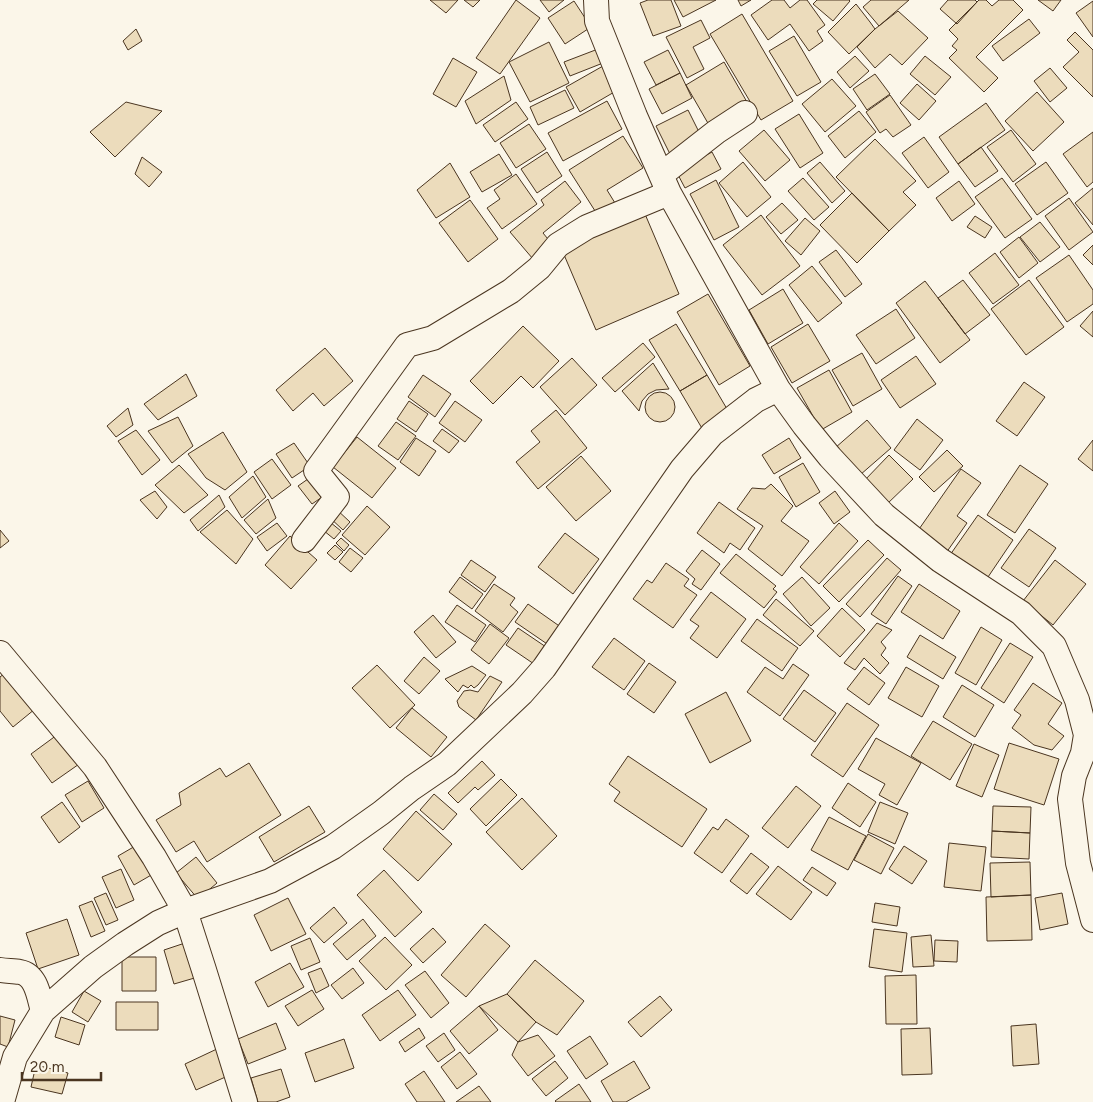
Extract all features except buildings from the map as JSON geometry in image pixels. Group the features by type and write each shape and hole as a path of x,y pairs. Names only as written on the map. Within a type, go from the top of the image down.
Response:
{"street":[{"path":"596,0 597,21 635,116 665,184 778,389 830,457 884,515 940,560 1021,613 1054,646 1078,700 1086,735 1084,753 1074,776 1070,799 1078,863 1093,920"},
{"path":"304,540 336,498 316,471 407,345 433,338 511,291 539,268 558,245 587,226 665,184 716,132 745,113"},
{"path":"2,1102 15,1057 43,1011 93,967 158,923 270,881 333,848 447,764 522,693 544,668 676,477 712,434 756,400 778,389"},
{"path":"0,653 95,767 154,858 185,912 245,1102"},
{"path":"0,970 22,972 29,976 33,980 43,1011"}]}
